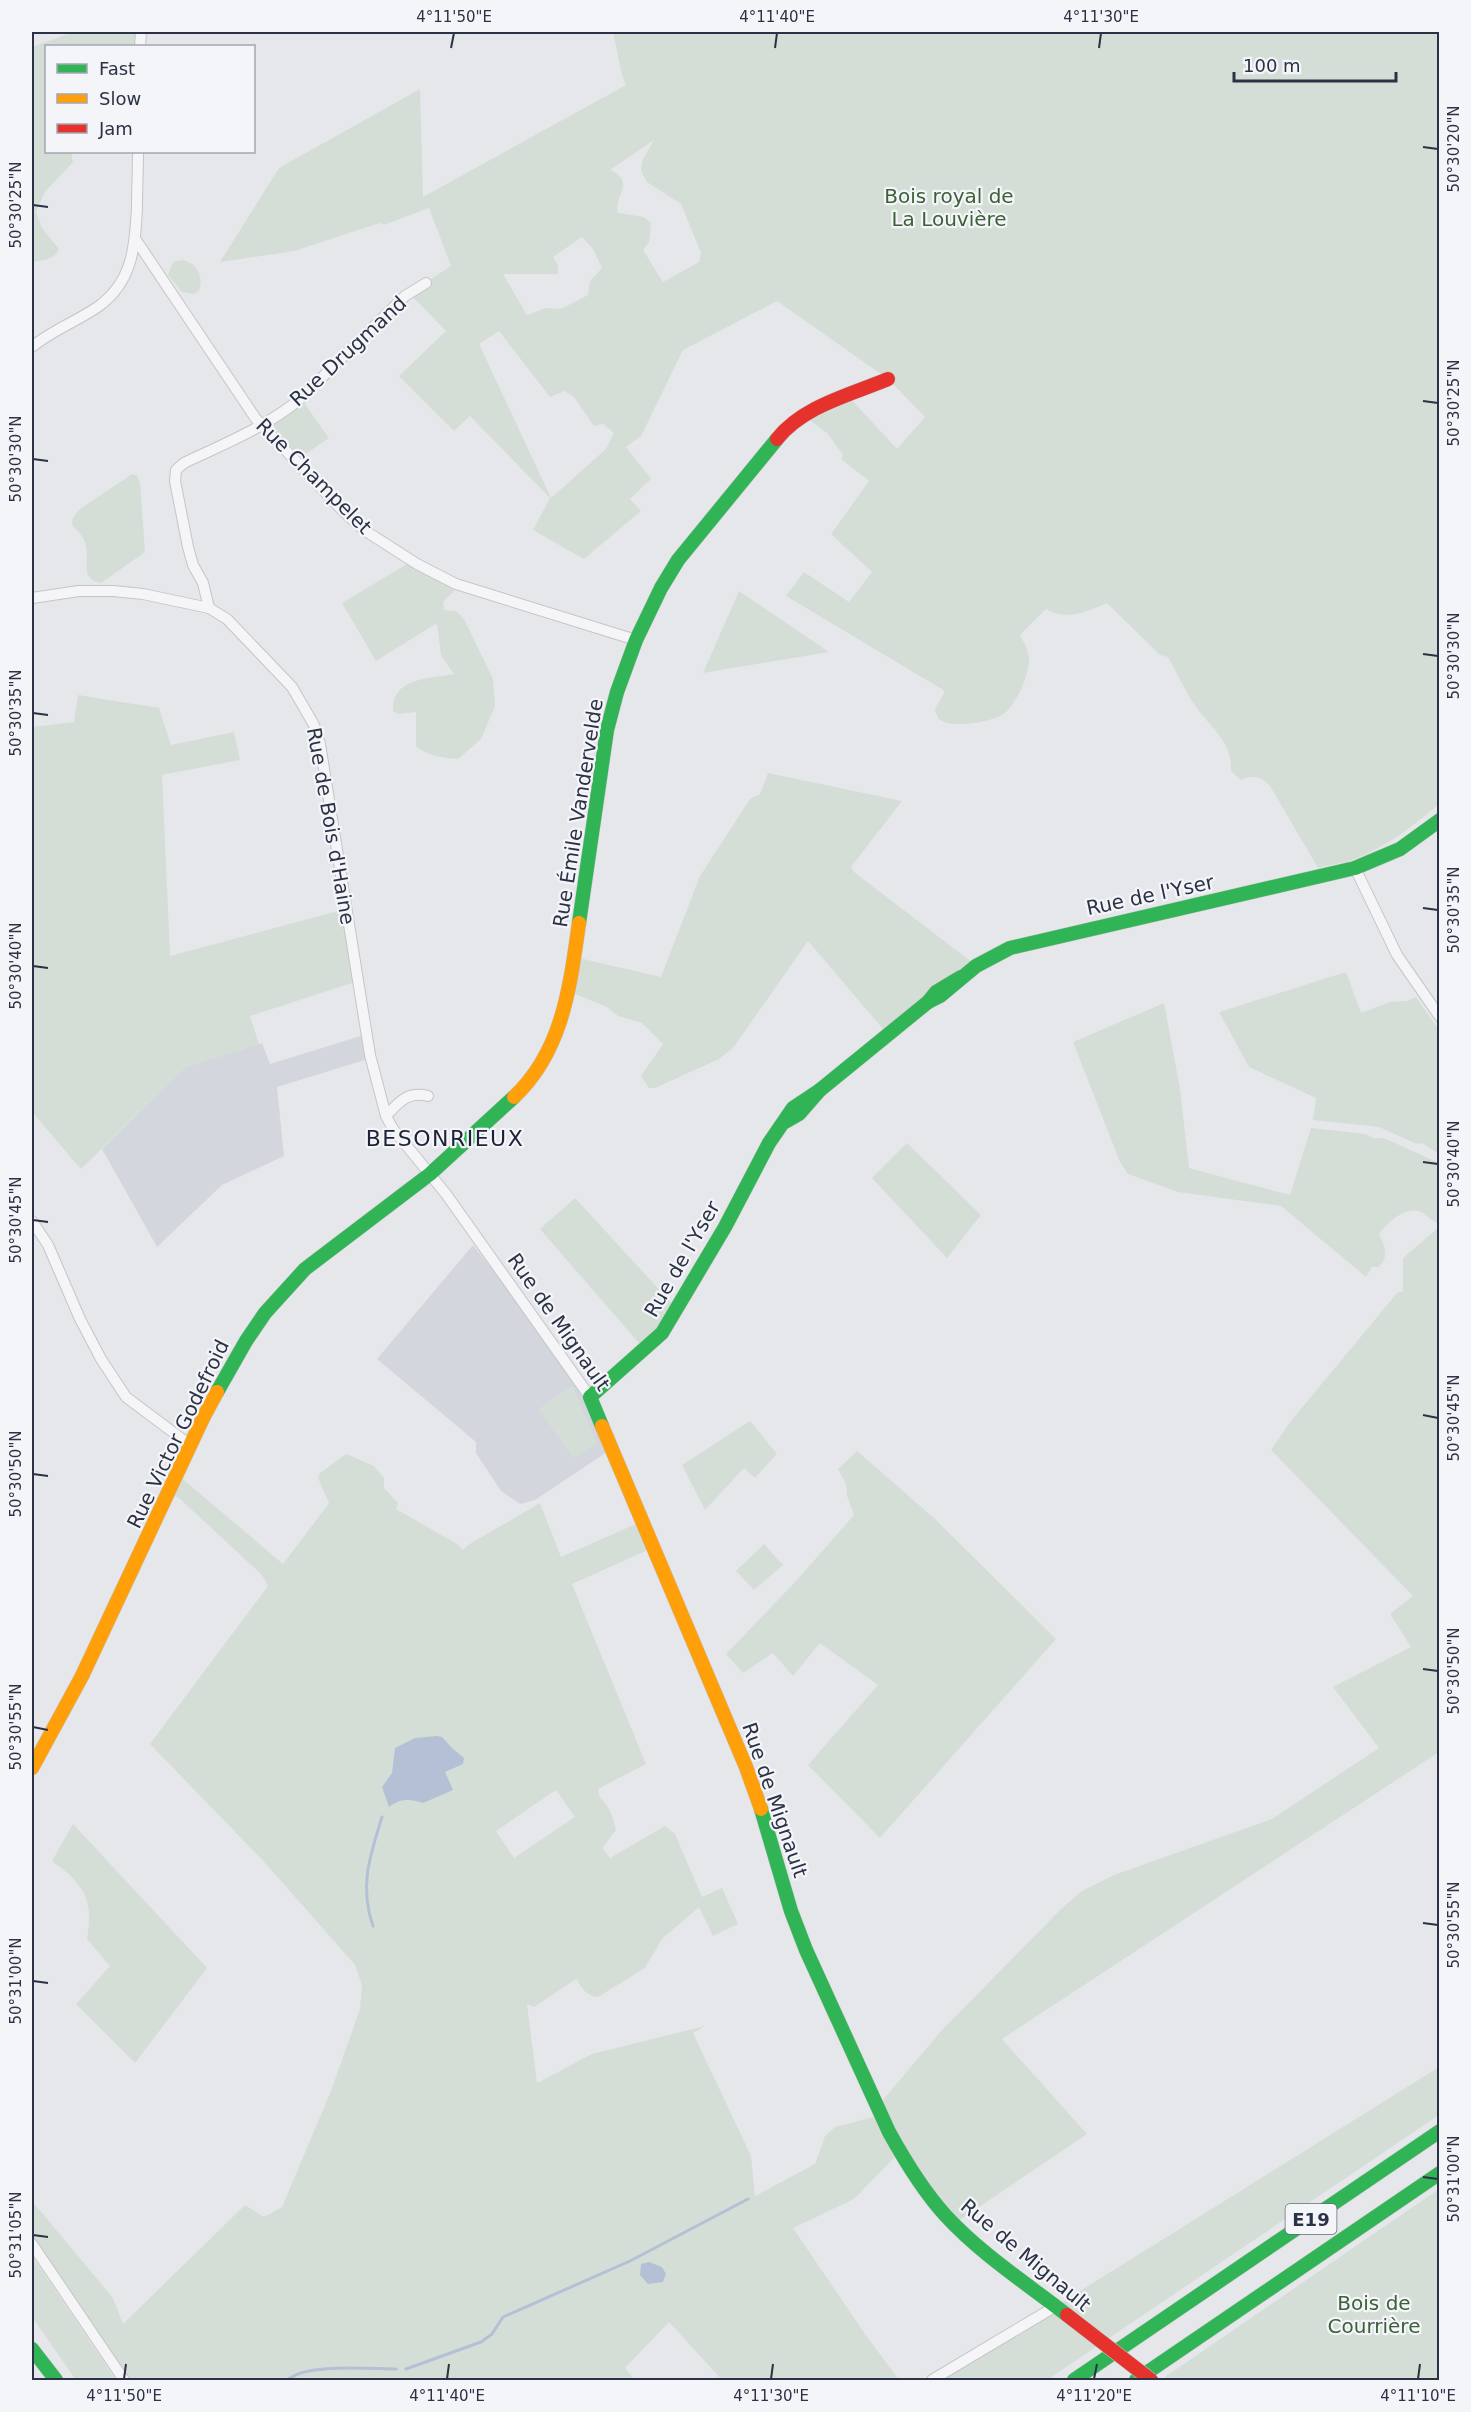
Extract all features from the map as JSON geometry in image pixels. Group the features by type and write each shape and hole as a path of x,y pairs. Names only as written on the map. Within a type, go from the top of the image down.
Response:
{"main road":[{"name":"Rue Émile Vandervelde","path":"430,1174 522,1089 542,1063 560,1024 569,994 575,957 607,730 617,692 636,640 661,588 678,560 784,429 802,415 888,379"},
{"name":"Rue de l'Yser","path":"590,1397 662,1333 725,1227 762,1155 784,1122 798,1114 820,1090 950,982 993,956 1026,943 1355,868 1390,856 1412,843 1440,820"},
{"name":"Rue Victor Godefroid","path":"32,1768 82,1676 190,1445 246,1341 280,1294 329,1249 430,1174"},
{"name":"Rue de Mignault","path":"590,1397 746,1767 766,1824 791,1911 806,1950 900,2152 930,2197 954,2224 1151,2380"},
{"name":"E19","path":"1074,2380 1440,2131"},
{"name":"E19","path":"1136,2380 1440,2173"},
{"path":"32,2349 56,2380"}],"street":[{"path":"32,347 95,309 115,293 129,269 136,240 138,153"},
{"name":"Rue Champelet","path":"136,240 262,426 364,530 417,564 456,584 636,640"},
{"name":"Rue Drugmand","path":"209,608 203,583 193,565 188,547 174,475 176,470 184,463 262,426 298,400 405,296 426,283"},
{"name":"Rue de Bois d'Haine","path":"32,598 79,591 113,591 142,594 209,608 227,619 292,687 314,725 320,744 370,1055 386,1116 393,1129 430,1174"},
{"path":"1355,868 1397,955 1440,1017"},
{"path":"386,1116 406,1096 418,1094 428,1096"},
{"name":"Rue de Mignault","path":"430,1174 590,1397"},
{"path":"32,1221 48,1245 80,1319 96,1349 126,1397 190,1445"},
{"path":"32,2244 124,2380"},
{"path":"932,2380 1061,2311"}],"shaded area":[{"path":"367,1034 371,1058 277,1087 284,1156 222,1185 157,1247 102,1149 185,1067 262,1043 270,1064"},
{"path":"473,1245 523,1309 572,1379 585,1401 607,1452 535,1500 520,1504 501,1491 476,1453 476,1442 377,1359"}],"green space":[{"path":"73,32 141,32 140,45 45,45 45,153 71,153 73,162 45,192 36,212 42,228 59,249 51,257 32,262 32,47"},
{"name":"Bois royal de La Louvière","path":"613,32 1439,32 1439,804 1386,844 1349,861 1318,868 1270,786 1257,777 1241,780 1231,771 1225,743 1192,701 1168,657 1160,655 1107,603 1069,615 1054,613 1046,609 1020,635 1026,646 1029,664 1017,698 1007,711 1002,715 979,722 951,724 943,722 938,718 935,709 945,691 786,596 804,572 849,602 872,572 831,534 869,481 841,459 843,455 827,433 802,415 848,396 897,449 925,417 888,379 777,301 683,350 641,436 626,447 651,479 630,499 641,511 584,559 533,530 550,498 470,416 454,431 399,376 446,331 409,293 451,266 429,208 384,225 380,223 294,251 220,262 279,168 420,89 423,197 626,85","holes":["654,140 642,161 641,171 647,182 681,204 701,253 699,262 663,282 643,250 649,242 651,223 644,217 618,213 618,200 623,184 622,179 610,170","582,237 593,249 602,268 590,281 588,295 561,309 546,308 527,315 503,274 558,274 558,265 553,257","499,331 550,397 564,391 574,397 594,426 603,424 614,433 606,449 551,498 479,344"]},
{"path":"181,260 195,267 200,275 199,291 194,294 182,292 168,275 173,262"},
{"path":"304,403 329,438 301,457 271,427"},
{"path":"132,474 137,476 140,483 145,552 101,583 94,581 87,572 84,540 73,526 72,519 80,509"},
{"path":"412,561 460,585 443,602 444,610 456,611 464,619 493,679 495,706 481,739 458,759 436,756 420,749 416,746 416,712 398,714 393,711 394,700 405,686 423,679 454,674 441,656 437,623 376,661 342,603"},
{"path":"739,591 829,652 703,673"},
{"path":"78,695 159,708 171,745 234,732 240,760 162,775 170,956 346,909 358,981 250,1016 259,1044 185,1067 81,1169 32,1112 32,727 74,722"},
{"path":"768,773 902,801 851,867 854,872 973,963 884,1030 808,941 733,1048 719,1059 655,1088 649,1088 641,1076 663,1044 642,1023 618,1016 607,1007 573,993 579,958 661,977 700,876 750,799 760,794"},
{"path":"1346,972 1361,1013 1390,1002 1407,1001 1416,997 1439,1030 1439,1154 1422,1143 1417,1144 1379,1127 1313,1120 1316,1098 1249,1067 1219,1012"},
{"path":"1164,1003 1180,1089 1189,1168 1290,1195 1311,1128 1366,1134 1373,1138 1384,1138 1439,1163 1439,1223 1414,1210 1396,1217 1379,1234 1385,1251 1382,1263 1379,1267 1372,1267 1366,1277 1281,1206 1178,1192 1128,1174 1120,1162 1073,1042"},
{"path":"907,1143 981,1215 947,1258 872,1178"},
{"path":"575,1198 677,1309 645,1350 540,1229"},
{"path":"1439,1227 1439,1752 1002,2039 1087,2134 954,2224 900,2152 854,2199 793,2228 899,2380 722,2380 669,2322 625,2368 635,2380 124,2380 32,2244 32,2201 113,2298 123,2324 245,2205 264,2217 282,2207 331,2091 360,2009 362,1985 355,1965 267,1865 150,1744 268,1586 262,1575 179,1498 168,1494 177,1474 283,1564 329,1503 318,1478 320,1473 346,1454 374,1466 384,1478 384,1488 398,1503 396,1509 457,1544 463,1550 540,1503 561,1557 638,1523 650,1549 572,1584 646,1764 598,1789 600,1798 611,1813 616,1830 602,1848 610,1858 665,1826 675,1834 702,1897 722,1888 738,1924 713,1936 699,1907 662,1939 645,1968 598,1997 587,1993 576,1979 534,2007 527,2004 537,2083 592,2054 705,2026 693,2033 751,2156 755,2196 815,2164 825,2136 835,2127 881,2115 878,2106 941,2031 1061,1909 1082,1891 1114,1875 1272,1819 1379,1748 1333,1687 1411,1647 1390,1614 1413,1596 1271,1450 1290,1422 1397,1293 1403,1291 1403,1258","holes":["556,1790 575,1817 514,1858 496,1831"]},
{"path":"572,1386 597,1443 573,1458 539,1409"},
{"path":"750,1421 777,1454 755,1478 744,1468 705,1510 682,1465"},
{"path":"857,1451 934,1518 1056,1639 880,1838 808,1765 878,1685 820,1643 793,1676 773,1653 743,1673 726,1654 797,1580 854,1515 847,1496 846,1484 838,1469"},
{"path":"764,1544 783,1565 754,1590 736,1571"},
{"path":"73,1824 207,1968 135,2063 76,2004 110,1966 87,1939 89,1913 84,1894 72,1877 52,1861"},
{"path":"1439,2067 1439,2115 1047,2380 932,2380 1056,2306"},
{"name":"Bois de Courrière","path":"1439,2189 1439,2380 1169,2380 1165,2377"},
{"path":"32,2256 116,2380 76,2380 32,2317"}],"water":[{"path":"442,1737 464,1758 463,1764 445,1772 453,1790 423,1803 405,1800 389,1807 382,1787 392,1773 395,1748 415,1738"},
{"path":"649,2262 662,2267 666,2274 663,2282 648,2284 640,2275 641,2264"}],"waterway":[{"path":"373,1926 367,1898 368,1871 382,1817"},
{"path":"406,2369 481,2342 492,2334 503,2317 630,2261 748,2199"},
{"path":"288,2380 308,2371 322,2369 396,2369"}],"traffic: fast":[{"path":"579,923 607,730 617,692 636,640 661,588 678,560 777,439"},
{"path":"961,977 936,992 928,1002 940,996 976,966 1010,948 1355,868 1400,849 1440,820"},
{"path":"820,1090 928,1002"},
{"path":"602,1426 590,1397 662,1333 725,1227 769,1143 793,1108 820,1090 799,1114 785,1122"},
{"path":"217,1392 265,1313 305,1269 430,1174 514,1097"},
{"path":"761,1809 791,1911 806,1950 889,2132 908,2165 930,2196 960,2230 989,2256 1067,2315"},
{"path":"1074,2380 1440,2131"},
{"path":"1136,2380 1440,2173"},
{"path":"32,2349 56,2380"}],"traffic: slow":[{"path":"514,1097 544,1059 554,1038 567,994 579,923"},
{"path":"32,1768 82,1676 217,1392"},
{"path":"602,1426 746,1767 761,1809"}],"traffic: jam":[{"path":"777,439 800,418 814,410 888,379"},
{"path":"1067,2315 1151,2380"}],"district":[{"name":"BESONRIEUX","path":"445,1138"}]}
